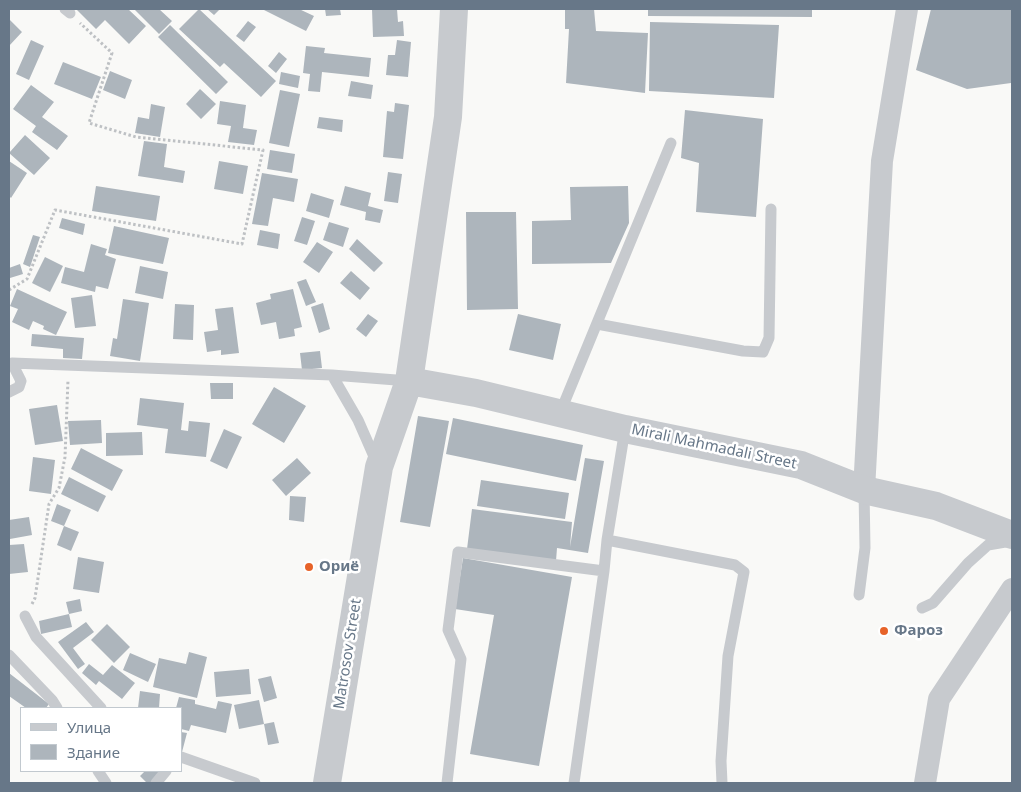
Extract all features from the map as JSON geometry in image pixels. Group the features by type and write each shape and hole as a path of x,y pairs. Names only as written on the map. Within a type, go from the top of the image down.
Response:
{"street":[{"name":"Matrosov Street","path":"327,783 379,467 409,381 448,117 454,9"},
{"path":"864,490 882,162 907,9"},
{"name":"Mirali Mahmadali Street","path":"409,381 476,393 625,429 801,465 864,490 936,506 1012,535"},
{"path":"925,783 939,699 1012,589"}],"lane":[{"path":"560,413 671,143"},
{"path":"597,324 743,351 763,352 769,338 771,209"},
{"path":"10,358 68,366 332,375 409,381"},
{"path":"9,392 19,387 21,381 10,358"},
{"path":"332,375 358,420 379,467"},
{"path":"574,783 607,540 625,429"},
{"path":"859,595 865,548 864,490"},
{"path":"607,540 735,565 744,572 728,656 721,761 722,783"},
{"path":"922,608 933,603 968,563 988,545 1012,541"},
{"path":"447,783 462,659 448,630 458,552 604,571"},
{"path":"25,616 36,638 100,707"},
{"path":"9,655 57,707"},
{"path":"182,757 255,783"},
{"path":"99,772 106,783"},
{"path":"156,783 165,772"}],"path":[{"path":"9,290 27,279 55,210 242,244 263,150 136,137 89,123 112,53 67,11"},
{"path":"25,616 36,598 48,504 59,488 66,457 68,366"}],"building":[{"path":"76,9 128,9 146,26 129,44 105,20 96,29"},
{"path":"134,9 159,9 172,21 159,34"},
{"path":"199,9 276,81 261,97 224,63 220,67 179,29"},
{"path":"207,9 220,9 214,15"},
{"path":"262,9 299,9 314,16 306,31"},
{"path":"325,9 340,9 341,15 326,16"},
{"path":"372,9 397,9 398,22 403,21 404,36 373,37"},
{"path":"565,9 594,9 596,31 648,33 645,93 566,83 569,29 565,29"},
{"path":"648,9 812,9 812,17 648,16"},
{"path":"931,9 1012,9 1011,83 967,89 916,70"},
{"path":"9,19 22,32 9,46"},
{"path":"248,21 256,27 244,42 236,36"},
{"path":"650,22 779,25 774,98 649,91"},
{"path":"170,25 228,82 216,94 158,37"},
{"path":"31,40 44,46 29,80 16,74"},
{"path":"397,40 411,42 408,77 386,75 388,55 395,55"},
{"path":"306,46 325,48 324,53 371,58 369,77 322,72 320,92 308,91 310,74 303,73"},
{"path":"279,52 287,59 276,73 268,66"},
{"path":"63,62 101,77 92,99 54,84"},
{"path":"110,71 132,80 125,99 103,90"},
{"path":"281,72 300,76 298,88 279,84"},
{"path":"351,81 373,85 371,99 348,96"},
{"path":"31,85 54,102 42,117 68,136 57,150 32,132 36,126 13,109"},
{"path":"200,89 216,104 201,119 186,104"},
{"path":"280,90 300,94 289,147 269,143"},
{"path":"220,101 246,105 243,128 257,130 254,145 228,142 231,126 217,124"},
{"path":"395,103 409,105 403,159 383,157 387,111 394,112"},
{"path":"151,104 165,107 160,137 135,133 138,117 149,119"},
{"path":"685,110 763,119 756,217 696,212 699,163 681,158"},
{"path":"319,117 343,120 342,132 317,128"},
{"path":"25,135 50,158 34,175 9,153"},
{"path":"144,141 167,144 164,167 185,171 183,183 138,176"},
{"path":"270,150 295,154 292,173 267,169"},
{"path":"9,161 27,173 11,198 9,196"},
{"path":"219,161 248,166 243,194 214,189"},
{"path":"388,172 402,174 398,203 384,201"},
{"path":"262,173 298,179 294,202 273,198 268,226 252,224"},
{"path":"96,186 160,196 156,221 92,211"},
{"path":"345,186 371,193 368,206 383,210 380,223 365,220 366,212 340,205"},
{"path":"628,186 629,223 611,263 532,264 532,221 571,220 570,187"},
{"path":"311,193 334,200 329,218 306,211"},
{"path":"466,212 516,212 518,309 467,310"},
{"path":"302,217 315,221 307,245 294,241"},
{"path":"62,218 85,224 83,235 59,228"},
{"path":"329,222 349,228 343,247 323,240"},
{"path":"114,226 169,238 163,264 108,253"},
{"path":"260,230 280,234 278,249 257,245"},
{"path":"33,235 40,237 30,267 23,264"},
{"path":"357,239 383,263 374,272 349,249"},
{"path":"317,242 333,252 319,273 303,262"},
{"path":"91,244 107,249 105,255 116,259 108,289 96,286 95,292 61,283 65,267 84,272"},
{"path":"45,257 63,266 50,292 32,283"},
{"path":"20,264 23,274 10,278 9,268"},
{"path":"140,266 168,272 163,299 135,293"},
{"path":"351,271 370,288 360,300 340,283"},
{"path":"306,279 316,302 306,306 297,282"},
{"path":"17,289 67,312 56,335 43,329 44,326 33,321 29,330 12,322 18,309 10,306"},
{"path":"293,289 302,327 294,329 295,336 279,339 276,322 261,325 256,303 271,299 270,294"},
{"path":"92,295 96,326 75,328 71,298"},
{"path":"123,299 149,303 140,361 110,356 113,338 117,339"},
{"path":"323,303 330,329 319,333 311,307"},
{"path":"175,304 194,305 193,340 173,339"},
{"path":"233,307 239,353 221,355 221,350 207,352 204,332 218,330 215,309"},
{"path":"368,314 378,321 366,337 356,329"},
{"path":"518,314 561,324 553,360 509,350"},
{"path":"32,334 84,338 82,359 63,358 63,349 31,346"},
{"path":"320,351 322,368 302,370 300,353"},
{"path":"210,383 233,383 233,399 211,399"},
{"path":"274,387 306,406 284,443 252,424"},
{"path":"140,398 184,403 181,430 188,431 189,421 210,423 206,457 165,453 168,429 137,425"},
{"path":"57,405 63,441 35,445 29,409"},
{"path":"418,416 449,421 430,527 400,522"},
{"path":"453,418 583,445 576,481 446,454"},
{"path":"101,420 102,443 70,445 68,421"},
{"path":"224,429 242,437 227,469 210,461"},
{"path":"142,432 143,455 106,456 106,433"},
{"path":"81,448 123,470 112,491 71,469"},
{"path":"33,457 55,460 51,494 29,491"},
{"path":"297,458 311,473 286,496 272,480"},
{"path":"585,458 604,461 588,553 557,548 556,561 467,549 472,509 572,522 570,547"},
{"path":"69,477 106,496 98,512 61,494"},
{"path":"481,480 569,493 565,519 477,506"},
{"path":"290,496 306,497 304,522 289,520"},
{"path":"57,504 71,510 64,526 51,521"},
{"path":"29,517 32,535 10,539 9,520"},
{"path":"64,526 79,532 71,551 57,545"},
{"path":"24,544 28,572 9,574 9,545"},
{"path":"78,557 104,562 99,593 73,589"},
{"path":"463,558 572,577 539,766 470,754 494,615 455,609"},
{"path":"80,599 82,611 69,614 66,602"},
{"path":"69,614 72,627 41,634 39,621"},
{"path":"86,622 94,632 73,648 85,664 78,669 58,642"},
{"path":"107,624 130,647 114,663 91,640"},
{"path":"189,652 207,657 197,698 153,687 159,658 186,664"},
{"path":"130,653 156,664 148,682 123,670"},
{"path":"89,664 103,675 112,665 135,683 122,699 99,681 96,685 82,673"},
{"path":"249,669 251,694 216,697 214,672"},
{"path":"9,673 49,704 47,707 25,707 9,696"},
{"path":"271,676 277,698 264,702 258,679"},
{"path":"140,691 160,694 159,707 138,707"},
{"path":"179,697 195,700 195,704 216,709 218,701 232,704 226,733 191,725 189,731 182,729 182,707 176,707"},
{"path":"259,700 264,724 239,729 234,705"},
{"path":"274,722 279,743 268,745 264,724"},
{"path":"182,732 187,733 182,752"},
{"path":"144,772 160,772 163,775 154,783 147,783 140,776"}],"place":[{"name":"Ориё","path":"309,567"},
{"name":"Фароз","path":"884,631"}]}
